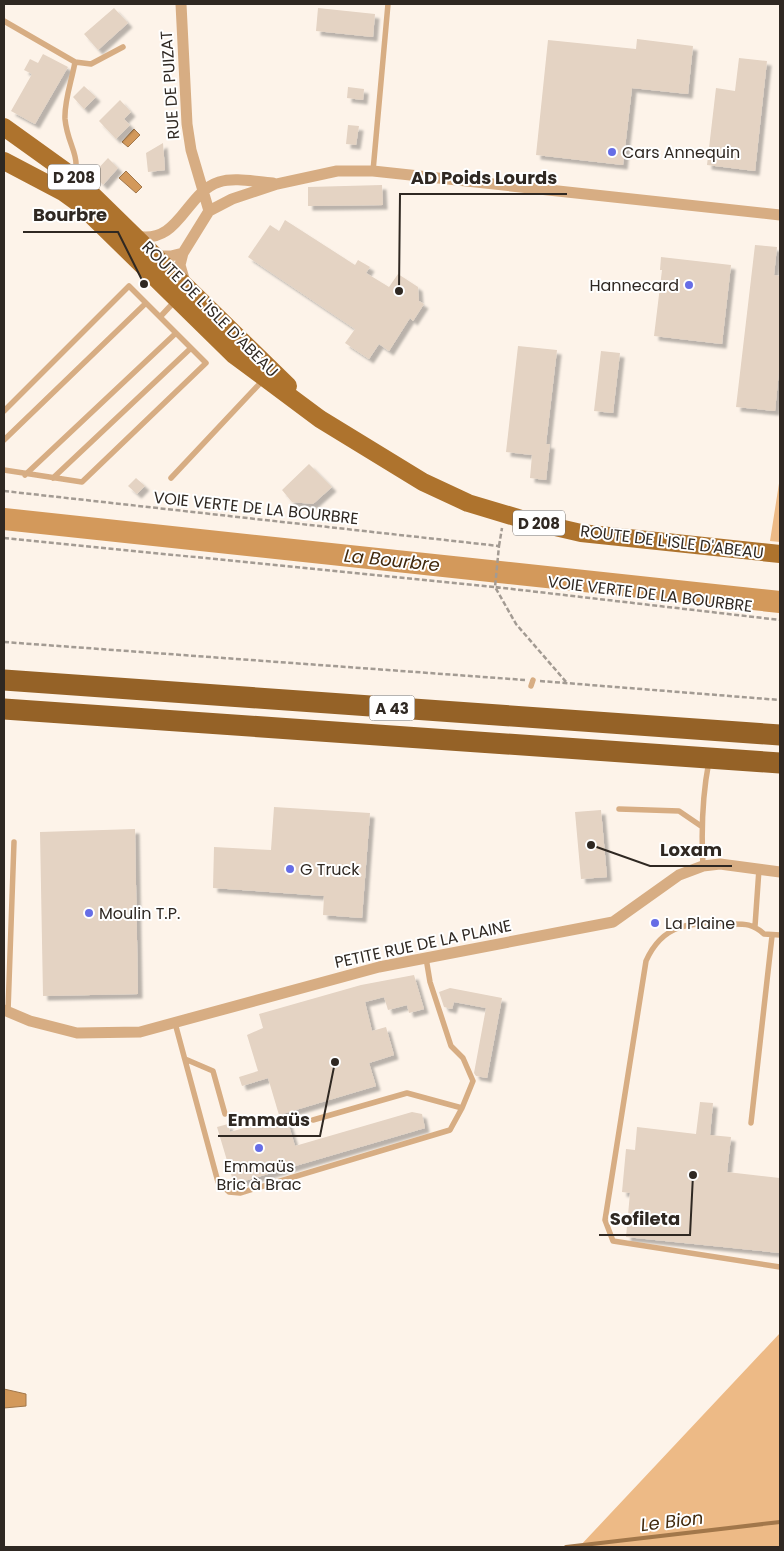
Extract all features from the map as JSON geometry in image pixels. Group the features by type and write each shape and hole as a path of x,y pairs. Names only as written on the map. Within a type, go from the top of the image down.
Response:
{"highway":[{"name":"A 43","path":"4,680 780,736"},
{"name":"A 43","path":"4,709 780,763"}],"main road":[{"name":"ROUTE DE L'ISLE D'ABEAU","path":"4,127 75,178 156,257 177,291"},
{"name":"ROUTE DE L'ISLE D'ABEAU","path":"4,160 63,192 81,205 118,242 177,291 320,419 423,482 468,503 581,533 780,554"}],"street":[{"name":"RUE DE PUIZAT","path":"181,4 187,124 192,150 209,211"},
{"path":"177,291 180,265 184,252 209,211 232,199 277,184 337,171 373,171 780,216"},
{"path":"177,291 156,257 156,244 163,234 174,225 204,192 218,182 233,180 277,184"},
{"path":"136,236 148,239 163,234"},
{"path":"118,242 156,257 171,256 184,252"},
{"name":"PETITE RUE DE LA PLAINE","path":"6,1010 30,1021 77,1032 127,1034 175,1023 379,967 613,922 679,875 703,866 720,864 780,872"}],"lane":[{"path":"373,171 388,4"},
{"path":"4,21 75,62 91,64 123,47"},
{"path":"63,192 75,178 76,157 65,118 75,62"},
{"path":"4,411 129,286 206,363 82,482 24,475 4,470"},
{"path":"160,317 177,291"},
{"path":"4,440 146,303"},
{"path":"24,475 176,333"},
{"path":"52,478 191,348"},
{"path":"171,478 268,374"},
{"path":"703,866 700,826 703,794 710,758"},
{"path":"619,809 679,811 700,826"},
{"path":"6,1010 14,842"},
{"path":"755,926 759,869"},
{"path":"780,935 764,934 755,926 701,922 683,925 665,936 651,949 646,961 606,1220 614,1241 780,1267"},
{"path":"751,1123 772,936"},
{"path":"175,1023 218,1182 229,1192 240,1193 450,1130 462,1108 473,1081 463,1058 451,1046 430,982 426,958"},
{"path":"185,1059 213,1071 225,1114"},
{"path":"313,1120 407,1093 462,1108"}],"path":[{"name":"VOIE VERTE DE LA BOURBRE","path":"4,491 499,546"},
{"path":"505,514 499,546 495,587 516,624 567,683"},
{"name":"VOIE VERTE DE LA BOURBRE","path":"4,538 495,587 780,620"},
{"path":"4,642 532,683 567,683 780,700"}],"shaded area":[{"path":"134,129 140,135 128,147 122,142"},
{"path":"126,171 142,187 136,193 119,178"},
{"path":"780,477 780,542 770,541"},
{"path":"780,1333 780,1547 579,1547"},
{"path":"4,1389 26,1394 26,1406 4,1408"}],"building":[{"path":"114,8 128,23 98,50 84,34"},
{"path":"318,8 375,14 373,37 316,31"},
{"path":"637,39 693,46 688,94 632,88 623,165 536,155 548,40 636,49"},
{"path":"43,54 68,67 35,124 11,111 32,74 24,70 30,59 38,63"},
{"path":"739,58 767,61 755,171 707,165 716,88 735,91"},
{"path":"84,86 96,97 84,109 73,97"},
{"path":"348,87 364,89 363,100 347,98"},
{"path":"120,100 131,112 124,119 130,125 116,139 99,121"},
{"path":"348,125 359,126 356,145 346,144"},
{"path":"163,143 165,170 148,172 146,153"},
{"path":"108,158 118,168 103,185 93,174"},
{"path":"382,185 383,205 308,206 308,187"},
{"path":"285,220 355,265 358,260 370,267 366,273 389,287 398,274 418,287 419,301 424,304 413,321 410,318 389,351 379,344 369,359 345,343 355,329 248,257 270,225 279,231"},
{"path":"755,245 777,247 774,275 780,276 780,361 775,411 736,407"},
{"path":"661,257 731,265 722,344 654,336 662,270 660,270"},
{"path":"518,346 557,350 546,444 550,444 546,480 530,478 532,455 506,452"},
{"path":"601,351 620,353 613,413 594,411"},
{"path":"309,464 332,487 313,504 292,502 282,490"},
{"path":"136,478 145,486 137,494 128,486"},
{"name":"G Truck","path":"274,807 370,813 362,918 323,915 324,896 213,888 214,847 271,850"},
{"path":"601,810 607,877 581,879 575,812"},
{"name":"Moulin T.P.","path":"135,829 138,994 43,996 40,832"},
{"path":"414,975 424,1009 409,1013 407,1005 388,1010 384,997 365,1002 372,1031 386,1027 394,1055 369,1063 376,1086 279,1115 268,1078 242,1086 239,1077 258,1071 247,1035 263,1028 259,1014 361,985"},
{"path":"450,988 502,998 487,1078 476,1076 474,1073 486,1008 454,1002 452,1009 444,1007 439,992"},
{"path":"700,1102 713,1103 710,1135 731,1137 727,1172 780,1178 780,1253 626,1237 630,1193 622,1192 626,1149 635,1150 637,1127 696,1134"},
{"path":"412,1112 422,1114 425,1128 234,1184 217,1127 228,1124 230,1132 286,1116 295,1146"}],"waterway":[{"name":"La Bourbre","path":"4,519 780,602"},
{"name":"Le Bion","path":"566,1547 780,1522"}],"place":[{"name":"Cars Annequin","path":"612,152"},
{"name":"Bourbre","path":"144,284"},
{"name":"Hannecard","path":"689,285"},
{"name":"AD Poids Lourds","path":"399,291"},
{"name":"Loxam","path":"591,845"},
{"name":"G Truck","path":"290,869"},
{"name":"Moulin T.P.","path":"89,913"},
{"name":"La Plaine","path":"655,923"},
{"name":"Emmaüs","path":"335,1062"},
{"name":"Emmaüs Bric à Brac","path":"259,1148"},
{"name":"Sofileta","path":"693,1175"}]}
